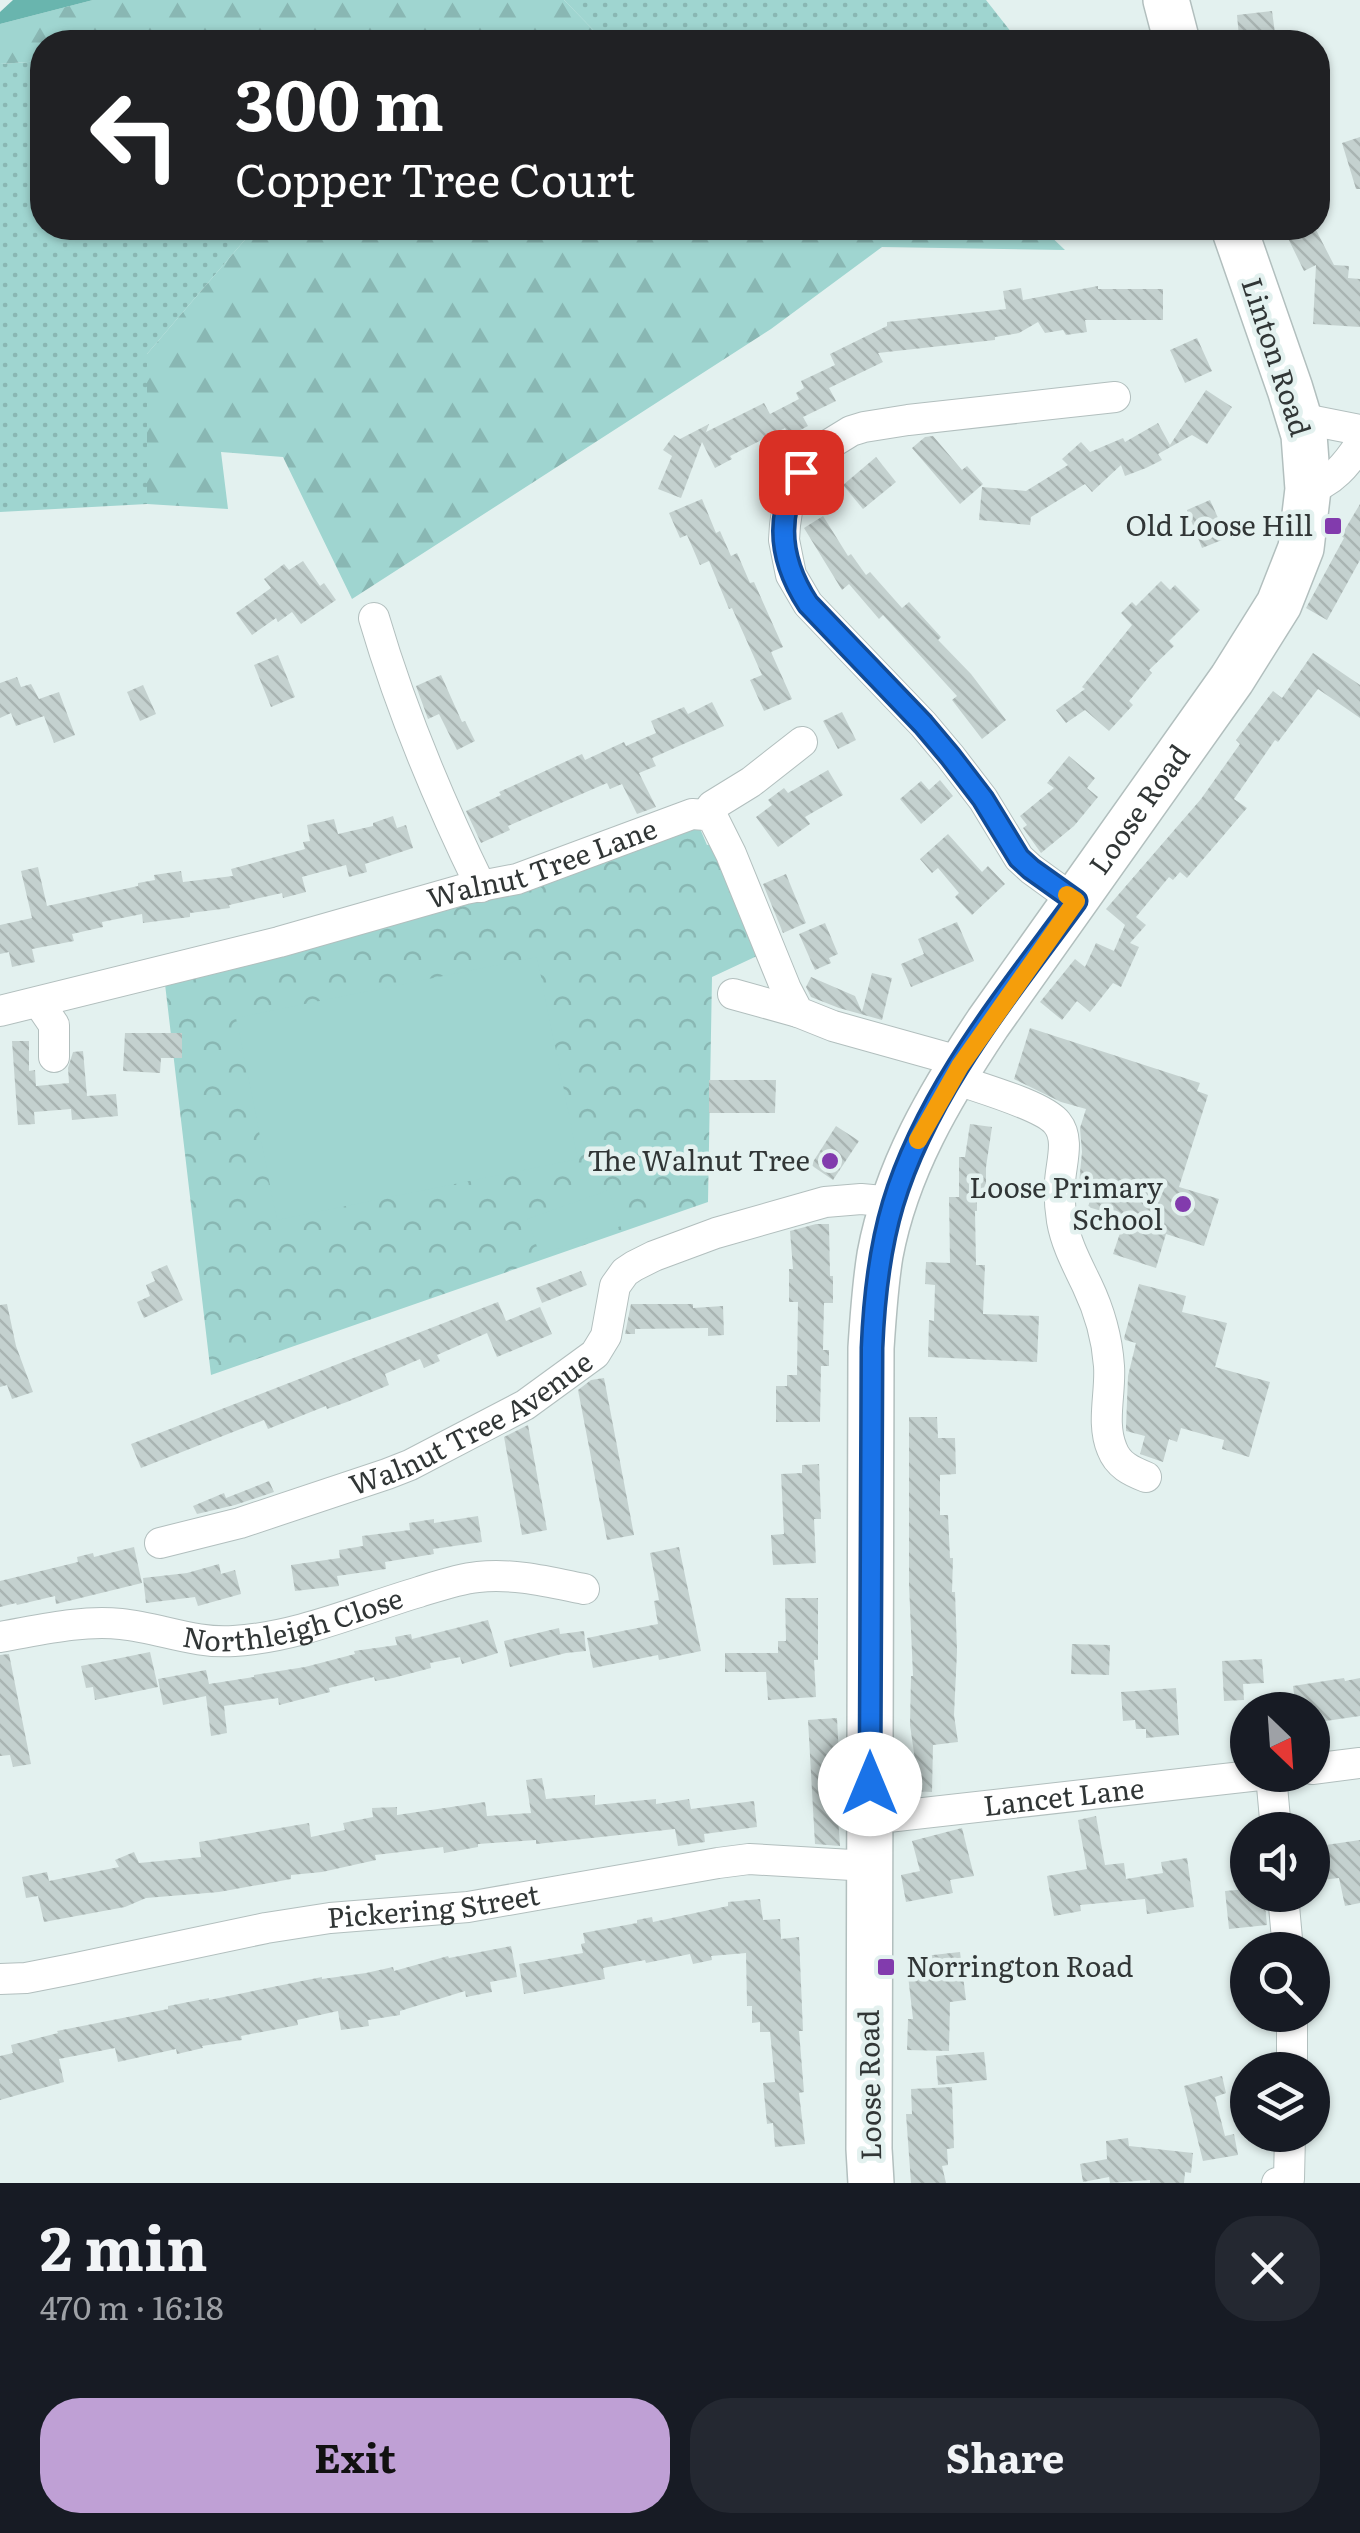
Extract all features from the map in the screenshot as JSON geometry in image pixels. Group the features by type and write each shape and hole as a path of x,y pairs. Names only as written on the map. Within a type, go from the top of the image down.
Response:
{"highway":[{"path":"1166,0 1173,30"},
{"name":"Linton Road","path":"1238,240 1299,418 1306,448 1308,489"},
{"name":"Loose Road","path":"871,2183 872,1348 880,1255 894,1202 925,1126 956,1072 1232,679 1279,604 1302,548 1308,489"}],"street":[{"path":"1076,901 1019,858 983,799 950,756 808,604 792,576 784,524 790,491 801,472 820,450 864,427 1115,397"},
{"path":"1299,418 1360,430"},
{"path":"1308,489 1338,472 1360,444"},
{"path":"374,618 392,678 482,887"},
{"path":"798,1012 717,824 706,815 712,806 802,742"},
{"name":"Walnut Tree Lane","path":"0,1011 518,879 692,814 706,815"},
{"path":"733,994 944,1057 956,1072 1045,1112 1060,1126 1064,1136 1062,1223 1106,1339 1110,1392 1107,1437 1122,1466 1146,1478"},
{"path":"39,1003 54,1025 54,1056"},
{"name":"Walnut Tree Avenue","path":"160,1543 240,1523 387,1474 525,1405 595,1354 606,1336 615,1286 626,1272 654,1256 716,1233 825,1202 894,1202"},
{"name":"Northleigh Close","path":"0,1637 96,1623 148,1628 197,1640 236,1642 298,1631 474,1577 511,1576 584,1589"},
{"path":"1330,1767 1360,1763"},
{"name":"Lancet Lane","path":"870,1819 1230,1778"},
{"name":"Pickering Street","path":"0,1979 26,1978 266,1928 330,1918 468,1906 718,1862 749,1859 869,1866"},
{"path":"1277,2183 1290,2179 1290,2152"}],"green space":[{"path":"93,0 564,0 593,30 30,30 30,62 0,64 0,24"},
{"path":"564,0 986,0 1010,30 593,30"},
{"path":"30,62 30,240 245,240 147,354 147,504 0,512 0,64"},
{"path":"245,240 1055,240 1065,250 882,247 771,329 352,599 283,457 221,452 228,509 147,504 147,354"},
{"path":"698,824 707,845 713,844 757,956 712,977 708,1202 211,1375 165,984"},
{"path":"537,957 578,1159 277,1220 236,1018"},
{"path":"609,1190 621,1226 540,1255 527,1219"}],"shaded area":[{"path":"13,0 93,0 0,24 0,12"}],"building":[{"path":"1272,11 1275,30 1238,30 1237,15"},
{"path":"1360,137 1360,189 1356,189 1342,143"},
{"path":"1289,240 1321,240 1334,265 1349,266 1348,278 1360,279 1360,327 1313,324 1316,265 1304,271"},
{"path":"1098,286 1163,289 1163,320 1085,320 1087,332 1066,335 1063,330 1045,333 1038,322 995,340 878,353 883,362 829,388 836,401 803,417 808,426 789,436 785,428 715,468 702,442 681,498 658,489 672,456 663,450 674,435 680,439 709,424 706,432 764,403 770,414 799,399 796,393 804,388 801,381 835,365 830,354 887,326 887,322 1006,309 1003,291 1021,288 1023,300"},
{"path":"1197,338 1212,371 1185,383 1170,350"},
{"path":"1206,390 1232,407 1207,444 1192,435 1158,454 1162,460 1146,468 1125,476 1121,465 1092,492 1085,484 1031,517 1030,525 979,520 982,487 1026,491 1068,465 1062,459 1081,442 1090,452 1123,438 1125,442 1158,423 1170,445"},
{"path":"933,436 962,470 967,466 983,484 960,504 912,448 925,437"},
{"path":"876,457 896,482 863,509 843,485"},
{"path":"702,499 716,533 720,531 731,556 737,553 750,583 754,582 783,647 771,652 792,699 764,711 750,680 762,675 732,608 729,609 709,561 700,565 687,535 680,538 669,513"},
{"path":"1210,500 1227,538 1202,548 1187,510"},
{"path":"1360,504 1360,560 1327,620 1306,608"},
{"path":"823,516 848,556 851,554 866,575 870,572 902,608 909,602 1006,720 982,739 952,700 957,696 883,615 879,619 849,584 842,590 804,528"},
{"path":"303,561 320,586 324,583 336,600 301,624 292,612 252,635 236,613 271,588 264,579 284,564 289,570"},
{"path":"1161,581 1170,590 1175,585 1200,610 1169,641 1174,646 1149,670 1152,673 1129,701 1133,705 1109,731 1085,710 1066,723 1056,710 1085,689 1082,687 1132,625 1121,613 1132,602 1136,606"},
{"path":"1313,653 1360,685 1360,718 1318,689 1278,742 1275,740 1234,799 1247,808 1187,878 1180,872 1173,880 1169,877 1136,917 1146,925 1130,943 1139,947 1121,987 1113,983 1090,1012 1077,1001 1062,1020 1040,1002 1075,959 1085,967 1096,943 1114,951 1125,925 1106,909 1201,799 1240,744 1236,740 1273,691 1282,698"},
{"path":"278,655 295,697 271,707 254,665"},
{"path":"441,675 475,741 457,750 439,714 428,719 416,686"},
{"path":"17,677 21,687 31,684 39,699 59,692 75,735 54,743 44,716 16,726 11,713 0,718 0,683"},
{"path":"143,685 156,714 140,721 127,692"},
{"path":"712,702 724,726 652,758 656,766 639,773 656,807 637,814 622,784 610,789 607,783 508,826 510,830 481,843 466,811 582,754 585,760 656,733 651,721 684,707 688,714"},
{"path":"842,712 856,740 838,749 823,721"},
{"path":"1069,756 1095,778 1087,788 1098,797 1074,826 1041,853 1023,828 1027,825 1020,816 1054,788 1047,783"},
{"path":"828,770 843,795 805,817 810,824 778,847 756,817 772,805 768,800 784,788 788,793"},
{"path":"940,780 953,796 921,824 900,799 921,781 929,790"},
{"path":"393,816 397,828 406,825 413,848 365,864 367,872 349,877 346,865 302,877 306,892 283,898 282,893 229,905 230,908 190,913 190,917 143,923 142,914 102,922 103,927 72,934 74,941 32,949 35,962 12,967 9,952 0,954 0,925 32,918 21,871 38,867 47,906 138,886 155,880 154,875 181,871 183,882 233,876 231,869 305,849 303,842 310,841 307,825 334,819 338,834 373,826"},
{"path":"948,834 982,872 988,866 1005,884 972,915 955,897 959,893 938,868 932,873 920,859"},
{"path":"786,874 806,923 783,933 763,884"},
{"path":"957,922 974,961 911,987 901,964 924,954 918,939"},
{"path":"825,923 838,954 829,958 831,963 815,970 799,934"},
{"path":"872,973 892,978 882,1020 811,997 806,987 811,977 855,996 862,1012"},
{"path":"1030,1028 1200,1083 1197,1091 1208,1095 1179,1187 1219,1199 1204,1246 1166,1234 1156,1268 1113,1254 1125,1218 1088,1207 1094,1187 1079,1183 1080,1128 1086,1109 1061,1102 1014,1079"},
{"path":"125,1033 182,1033 182,1058 161,1058 160,1073 123,1071"},
{"path":"12,1041 29,1041 29,1071 35,1070 36,1086 69,1083 73,1052 83,1051 87,1096 116,1094 118,1116 72,1120 71,1109 34,1112 35,1124 18,1125"},
{"path":"709,1080 776,1080 775,1113 709,1113"},
{"path":"970,1124 992,1127 986,1196 977,1196 975,1211 976,1265 985,1265 983,1314 1039,1316 1037,1362 928,1357 935,1285 925,1284 926,1262 950,1263 949,1197 959,1197 959,1157 965,1157"},
{"path":"836,1126 859,1141 833,1180 811,1165"},
{"path":"829,1224 833,1276 833,1303 824,1303 823,1350 829,1350 829,1366 821,1366 820,1422 776,1422 776,1386 787,1386 787,1375 797,1375 798,1302 789,1302 789,1269 793,1269 790,1231"},
{"path":"167,1265 183,1300 144,1318 137,1302 150,1296 146,1285 155,1281 151,1272"},
{"path":"581,1271 587,1285 542,1303 536,1288"},
{"path":"1139,1284 1186,1296 1182,1312 1227,1323 1215,1367 1270,1382 1249,1457 1222,1449 1224,1440 1181,1428 1177,1442 1169,1439 1163,1462 1140,1454 1145,1436 1126,1431 1128,1376 1136,1343 1124,1338"},
{"path":"498,1302 506,1321 540,1307 552,1334 497,1357 487,1333 437,1355 440,1361 424,1368 420,1359 385,1374 389,1385 347,1402 327,1409 326,1406 268,1429 264,1420 141,1468 131,1444"},
{"path":"7,1304 16,1346 33,1392 12,1399 7,1385 0,1387 0,1305"},
{"path":"631,1304 723,1306 724,1335 708,1336 708,1328 635,1329 635,1334 625,1334"},
{"path":"604,1378 634,1535 607,1540 578,1390 591,1380"},
{"path":"909,1417 937,1417 938,1438 955,1438 956,1474 940,1475 940,1515 948,1515 953,1558 957,1651 954,1715 958,1742 933,1745 932,1792 909,1791 910,1760 915,1760 910,1725 913,1676"},
{"path":"528,1425 547,1530 522,1535 504,1437"},
{"path":"819,1464 821,1519 814,1519 816,1563 773,1565 771,1535 784,1534 781,1474 802,1473 802,1465"},
{"path":"269,1481 274,1492 235,1505 197,1514 193,1506 224,1493 226,1498"},
{"path":"478,1516 482,1542 433,1549 434,1554 385,1562 386,1569 337,1576 339,1586 295,1591 291,1565 340,1558 339,1550 363,1546 362,1536 410,1530 409,1523"},
{"path":"134,1547 142,1583 56,1604 55,1596 0,1607 0,1581 78,1562 77,1557"},
{"path":"679,1547 701,1651 593,1668 587,1638 658,1624 654,1601 659,1600 650,1553"},
{"path":"219,1564 221,1574 235,1570 241,1594 198,1606 195,1597 146,1603 143,1578 187,1573"},
{"path":"785,1598 818,1598 816,1697 768,1700 766,1672 725,1672 725,1653 778,1653 778,1641 786,1641"},
{"path":"488,1620 498,1653 462,1664 460,1657 430,1663 431,1668 375,1681 374,1677 279,1705 278,1698 224,1706 227,1733 211,1736 206,1696 163,1705 158,1679 206,1670 209,1684 254,1677 355,1654 354,1651 397,1645 395,1637 411,1634 412,1639"},
{"path":"559,1628 560,1634 584,1631 586,1651 510,1667 504,1641"},
{"path":"1072,1644 1110,1645 1109,1675 1071,1674"},
{"path":"150,1652 158,1687 95,1700 93,1687 86,1688 81,1666"},
{"path":"9,1654 31,1764 13,1767 10,1755 0,1756 0,1655"},
{"path":"1262,1659 1264,1683 1243,1684 1244,1692 1230,1692 1230,1701 1224,1701 1222,1661"},
{"path":"1360,1678 1360,1716 1330,1720 1330,1692 1294,1692 1293,1686"},
{"path":"1176,1688 1179,1735 1146,1738 1146,1729 1136,1729 1135,1720 1123,1721 1121,1692"},
{"path":"837,1718 839,1757 834,1758 840,1846 815,1844 808,1720"},
{"path":"542,1778 546,1799 595,1795 595,1805 689,1799 691,1809 754,1801 757,1827 704,1834 705,1842 678,1846 675,1829 536,1844 536,1840 478,1844 444,1853 443,1847 375,1855 376,1860 291,1875 291,1879 219,1892 146,1898 125,1907 44,1922 38,1896 26,1898 22,1877 47,1872 49,1881 119,1867 115,1860 134,1852 139,1863 201,1857 199,1842 309,1823 311,1837 345,1830 343,1823 373,1817 372,1808 397,1807 397,1815 485,1802 487,1816 531,1813 526,1780"},
{"path":"1096,1816 1105,1865 1124,1863 1126,1879 1163,1873 1161,1862 1187,1858 1194,1907 1147,1914 1145,1899 1080,1905 1081,1911 1054,1916 1047,1876 1087,1869 1078,1820"},
{"path":"962,1828 974,1876 950,1880 953,1893 906,1902 901,1875 920,1871 912,1841"},
{"path":"1360,1840 1360,1903 1345,1906 1339,1878 1330,1879 1330,1844"},
{"path":"1225,1891 1230,1891 1230,1912 1266,1912 1267,1925 1229,1929"},
{"path":"760,1899 763,1920 780,1919 781,1939 799,1937 803,2031 799,2031 804,2092 799,2093 805,2144 775,2147 773,2123 767,2124 763,2083 775,2082 770,2032 760,2032 760,2022 752,2023 752,2006 747,2006 746,1953 711,1956 712,1960 693,1964 690,1954 646,1963 645,1960 603,1968 605,1979 524,1994 519,1964 583,1953 583,1933 652,1917 653,1922 728,1906 728,1902"},
{"path":"511,1946 517,1977 490,1982 492,1992 466,1997 465,1991 400,2011 400,2015 368,2020 369,2026 341,2030 338,2011 297,2020 298,2025 241,2036 242,2040 177,2054 176,2049 118,2062 115,2048 59,2059 64,2082 0,2100 0,2056 13,2053 11,2045 57,2031 209,1998 322,1977 393,1967 394,1971 448,1956"},
{"path":"960,1952 966,2000 950,2002 949,2051 907,2050 908,2019 913,2019 906,1958"},
{"path":"984,2052 987,2080 938,2085 936,2056"},
{"path":"1222,2076 1226,2093 1215,2097 1225,2136 1230,2135 1230,2152 1238,2155 1203,2161 1184,2086"},
{"path":"952,2087 954,2148 947,2149 948,2165 942,2166 946,2183 911,2183 906,2114 912,2114 911,2089"},
{"path":"1128,2138 1129,2146 1193,2153 1191,2173 1185,2172 1184,2183 1110,2183 1109,2177 1083,2182 1080,2164 1107,2159 1106,2141"}],"slow traffic":[{"path":"918,1140 988,1023 1076,901 1067,895"}],"place":[{"name":"Old Loose Hill","path":"1333,526"},
{"name":"The Walnut Tree","path":"830,1161"},
{"name":"Loose Primary School","path":"1183,1204"},
{"name":"Norrington Road","path":"886,1967"}],"route":[{"path":"801,472 786,506 784,540 792,576 808,604 923,724 971,781 1019,858 1076,901 988,1023 925,1126 899,1186 880,1255 872,1348 870,1784"}]}
